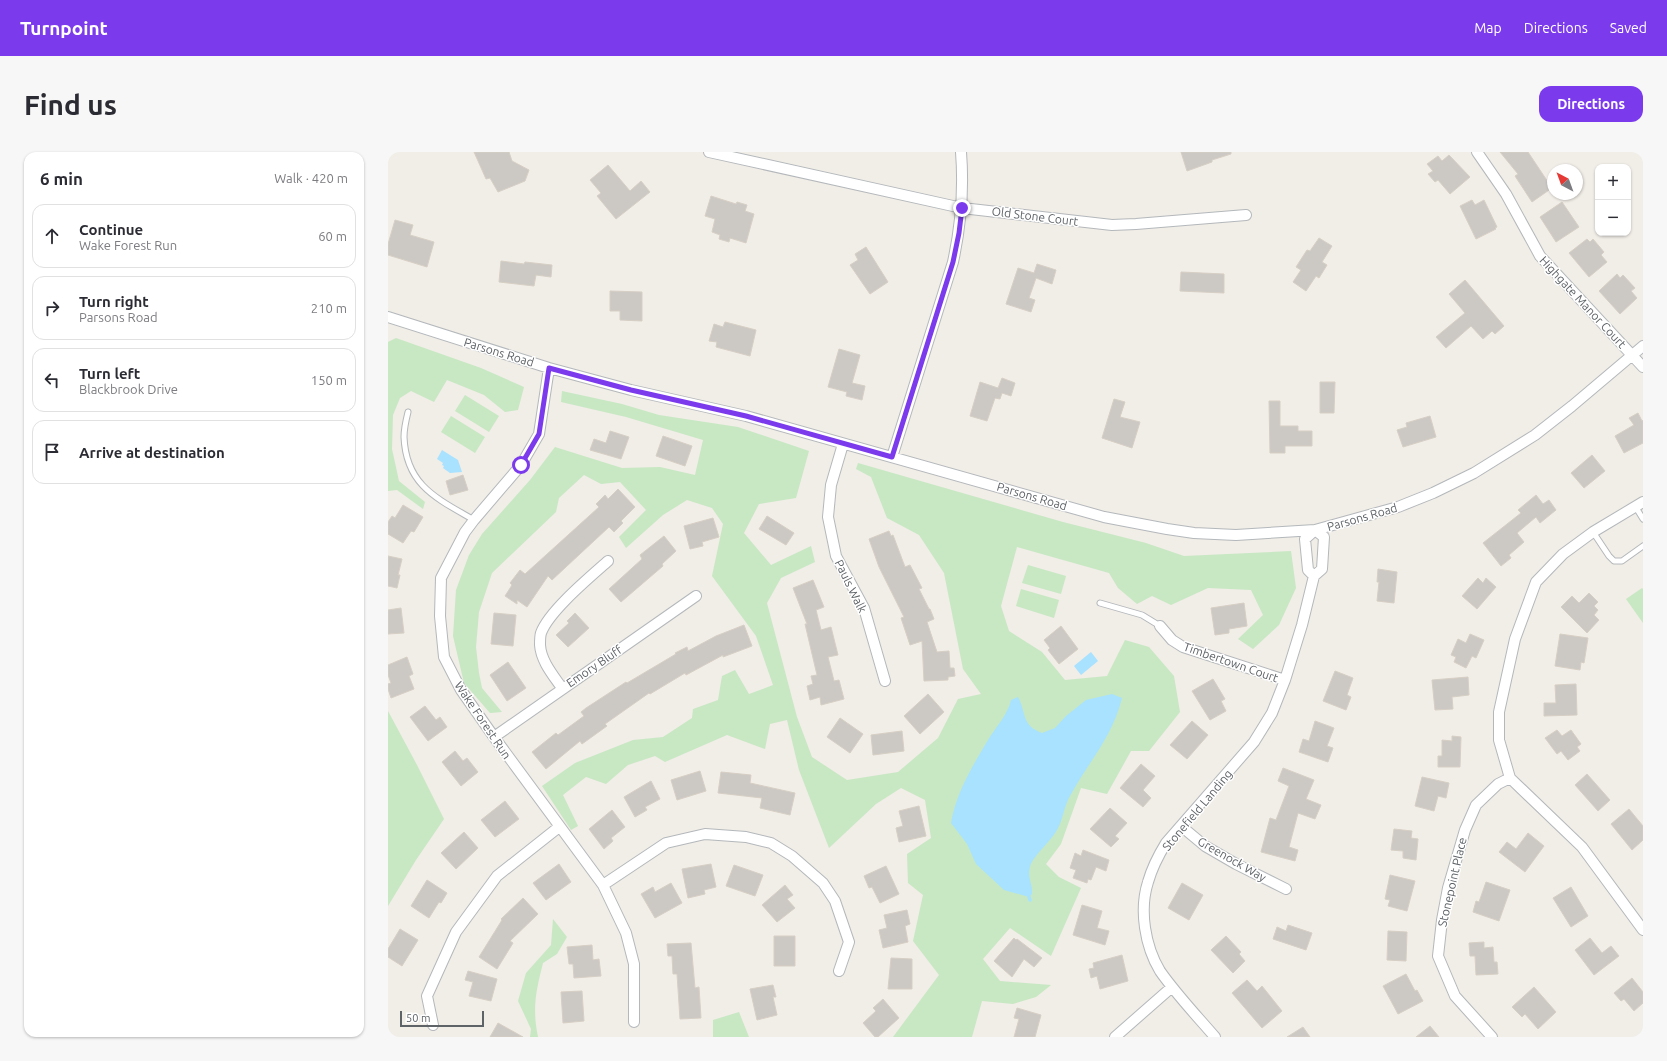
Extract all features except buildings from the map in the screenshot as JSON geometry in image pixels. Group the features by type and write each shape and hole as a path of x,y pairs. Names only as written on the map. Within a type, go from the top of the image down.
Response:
{"street":[{"name":"Old Stone Court","path":"710,152 962,208 1112,225 1246,215"},
{"path":"892,457 953,262 962,208 961,152"},
{"name":"Highgate Manor Court","path":"1477,152 1506,194 1540,256 1643,367"},
{"name":"Parsons Road","path":"388,317 549,368 631,390 746,416 1104,517 1153,528 1194,533 1236,534 1315,530 1398,507 1433,494 1474,473 1535,434 1572,406 1643,346"},
{"name":"Wake Forest Run","path":"549,368 539,434 521,465 465,532 440,578 440,616 444,657 461,690 603,885 626,933 634,964 634,1022"},
{"name":"Pauls Walk","path":"843,444 832,485 828,517 836,556 864,608 885,681"},
{"path":"1639,503 1593,532 1563,554 1536,582 1515,639 1499,712 1498,740 1510,778 1582,847 1643,930"},
{"path":"1314,576 1308,570 1305,539 1315,530"},
{"name":"Stonefield Landing","path":"1215,1037 1172,987 1160,969 1150,949 1145,928 1144,905 1147,883 1155,862 1166,843 1254,742 1272,713 1285,680 1302,625 1314,576 1322,569 1324,538 1315,530"},
{"path":"562,688 545,663 540,646 541,633 550,617 579,586 608,561"},
{"name":"Emory Bluff","path":"494,737 562,688 696,596"},
{"name":"Timbertown Court","path":"1160,626 1172,640 1183,647 1285,680"},
{"name":"Stonepoint Place","path":"1492,1037 1455,996 1438,956 1442,920 1447,894 1465,830 1476,805 1498,784 1510,778"},
{"name":"Greenock Way","path":"1181,826 1205,846 1236,864 1286,889"},
{"path":"433,1025 427,996 456,932 497,876 560,827"},
{"path":"603,885 666,843 705,834 746,837 771,843 792,856 823,883 835,901 849,942 839,971"},
{"path":"1115,1037 1172,987"}],"lane":[{"path":"408,412 404,436 408,463 421,485 441,501 474,520"},
{"path":"1639,503 1643,519"},
{"path":"1593,532 1614,561 1622,561 1643,546"},
{"path":"1100,603 1142,615 1160,626"}],"green space":[{"path":"396,338 481,368 524,387 518,410 505,412 484,395 447,380 434,402 411,391 400,398 393,415 392,449 399,481 425,502 423,509 397,490 388,491 388,342"},
{"path":"562,391 622,404 659,415 738,427 809,451 796,498 759,504 744,533 771,565 811,546 815,562 781,578 767,603 797,717 812,757 847,780 898,772 938,738 958,699 981,694 963,669 944,573 919,535 887,518 871,477 856,469 858,463 1063,522 1146,543 1184,556 1291,551 1296,588 1279,625 1253,649 1238,639 1263,615 1251,590 1208,588 1171,605 1152,596 1137,604 1118,588 1109,573 1017,547 1001,606 1009,631 1042,652 1065,680 1107,676 1125,640 1149,647 1174,676 1180,712 1149,751 1131,751 1107,794 1081,788 1061,844 1046,864 1059,877 1081,888 1051,956 1010,928 983,959 1000,981 1051,985 1036,997 1013,1004 982,1001 972,1037 893,1037 939,975 913,941 923,895 908,883 907,854 931,838 925,800 901,788 876,804 829,848 799,770 787,720 770,724 765,749 727,735 665,762 655,756 628,765 606,784 586,777 563,795 578,826 571,830 542,786 575,763 633,740 663,737 692,718 693,709 718,700 722,676 735,670 749,694 773,685 756,636 712,576 723,524 712,508 687,500 663,515 626,548 619,537 646,510 620,482 601,484 584,475 559,498 556,512 492,573 479,612 476,647 482,688 502,712 490,713 464,683 453,636 456,590 469,555 482,534 530,480 555,447 622,468 660,467 695,475 703,440 626,417 561,402"},
{"path":"465,395 499,416 489,432 455,411"},
{"path":"451,416 485,437 475,453 441,432"},
{"path":"1028,565 1066,576 1061,594 1022,583"},
{"path":"1642,588 1643,589 1643,623 1626,599"},
{"path":"1021,589 1059,600 1054,618 1016,606"},
{"path":"388,711 444,819 416,860 388,906"},
{"path":"553,919 567,937 557,954 543,963 538,982 535,1008 538,1037 530,1037 531,1029 518,1001 526,973 551,945"},
{"path":"739,1012 749,1037 713,1037 713,1020"}],"water":[{"path":"442,450 458,460 462,472 450,473 443,468 443,463 437,459"},
{"path":"1091,652 1098,661 1081,675 1074,666"},
{"path":"1112,694 1122,698 1112,725 1068,800 1057,830 1031,863 1029,874 1032,894 1029,897 1004,890 976,864 967,844 951,823 953,812 961,790 971,769 1005,715 1011,700 1018,697 1028,723 1035,730 1042,733 1055,728 1066,716 1086,700"}],"route":[{"path":"521,465 539,434 549,368 631,390 746,416 892,457 953,262 962,208"}]}
